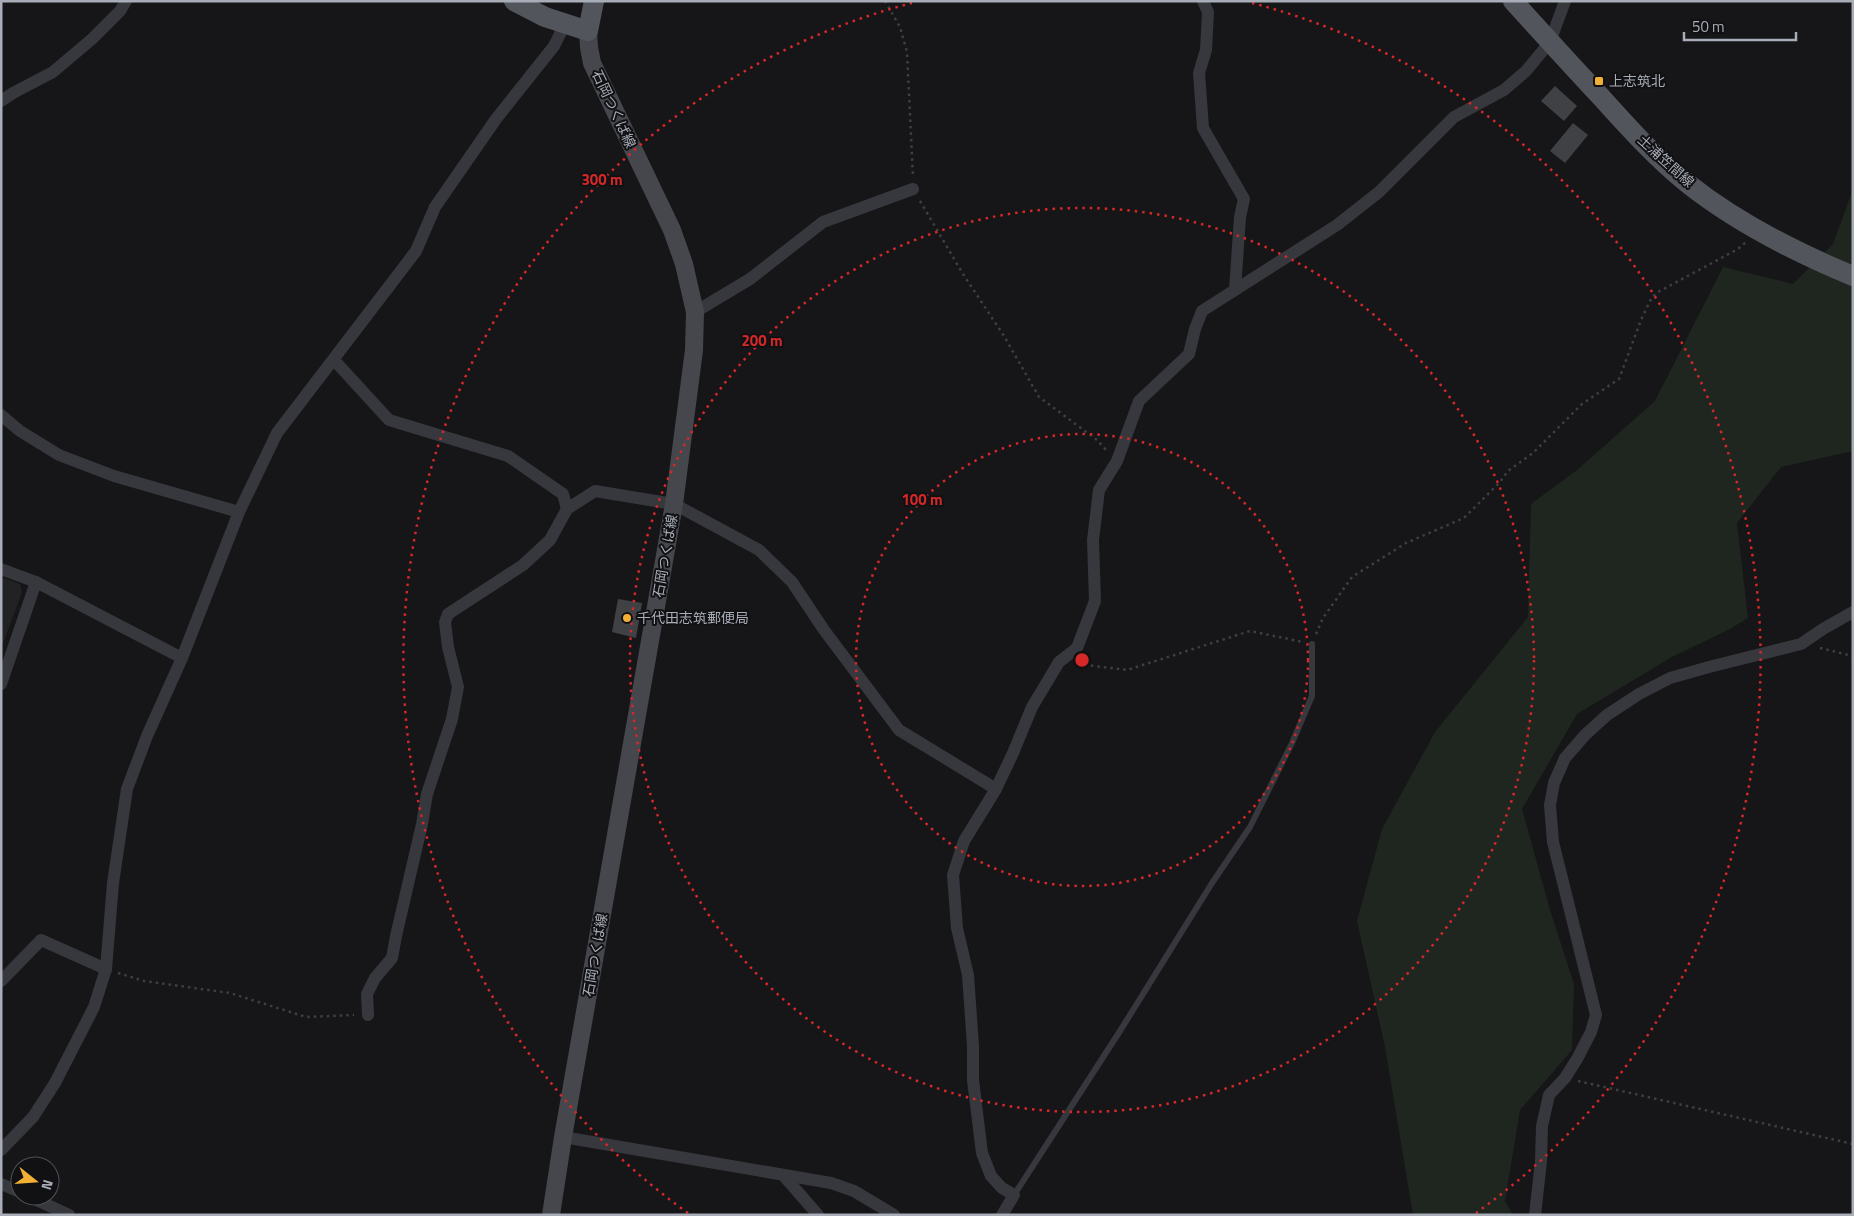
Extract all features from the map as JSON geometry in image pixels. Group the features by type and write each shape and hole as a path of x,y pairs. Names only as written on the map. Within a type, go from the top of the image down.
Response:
{"main road":[{"path":"514,1 545,16 588,31 594,1"},
{"name":"土浦笠間線","path":"1513,1 1659,158 1687,183 1758,230 1794,250 1853,276"},
{"name":"石岡つくば線","path":"551,1215 674,504 694,350 695,312 684,264 672,230 592,64 588,31"}],"street":[{"path":"1,102 13,93 53,72 92,39 120,11 126,1"},
{"path":"1203,1 1208,12 1206,50 1199,73 1203,128 1244,199 1240,217 1235,290"},
{"path":"1002,1215 1014,1195 1002,1188 991,1176 982,1153 973,1080 973,1046 968,976 958,928 954,875 964,841 996,789 1032,707 1059,662 1077,648 1095,601 1093,540 1099,490 1117,461 1139,401 1189,354 1202,311 1337,225 1379,192 1454,117 1504,90 1526,71 1550,42 1565,1"},
{"path":"1,1150 33,1117 55,1084 94,1007 106,969 113,883 127,789 147,736 182,658 239,512 277,433 416,251 435,207 496,120 554,46 565,24"},
{"path":"695,312 750,279 823,222 913,189"},
{"path":"334,360 390,420 508,456 563,494 567,509"},
{"path":"1,415 20,431 59,455 114,476 239,512"},
{"path":"368,1015 368,994 375,978 392,958 427,794 452,719 458,687 448,647 445,622 448,614 523,565 550,540 567,509 596,492 674,504 758,550 792,582 824,630 899,730 996,789"},
{"path":"1,570 36,582 182,658"},
{"path":"1,684 36,582"},
{"path":"1535,1215 1541,1161 1542,1126 1549,1095 1565,1078 1577,1059 1591,1032 1596,1015 1553,842 1550,805 1554,783 1565,758 1585,735 1607,715 1639,694 1670,678 1802,644 1823,629 1853,612"},
{"path":"1,980 42,940 106,969"},
{"path":"563,1137 839,1186 854,1191 894,1215"},
{"path":"783,1175 818,1215"},
{"path":"50,1206 69,1215"}],"lane":[{"path":"1014,1195 1120,1031 1212,883 1250,827 1292,743 1312,696 1312,644"}],"path":[{"path":"885,1 900,28 907,52 913,150 913,189 1039,396 1097,440 1117,461"},
{"path":"1059,662 1127,670 1250,631 1312,644 1323,618 1352,577 1406,543 1464,518 1500,482 1508,471 1533,453 1582,404 1619,379 1640,320 1652,297 1738,249 1758,230"},
{"path":"1802,644 1853,656"},
{"path":"106,969 144,981 230,993 306,1017 368,1015"},
{"path":"1565,1078 1853,1144"}],"shaded area":[{"path":"1853,189 1853,451 1781,467 1737,523 1748,618 1730,629 1672,657 1577,714 1522,809 1550,910 1574,984 1572,1050 1520,1110 1505,1201 1513,1215 1413,1215 1385,1047 1357,921 1382,829 1435,732 1528,617 1531,504 1577,470 1655,401 1723,267 1793,284 1833,244"},
{"path":"1,577 20,584 22,592 1,649"}],"building":[{"path":"1555,86 1577,106 1564,121 1541,101"},
{"path":"1573,123 1588,135 1565,163 1550,151"},
{"path":"618,599 642,603 636,638 612,632"}],"place":[{"name":"上志筑北","path":"1599,81"},
{"name":"千代田志筑郵便局","path":"627,618"}]}
